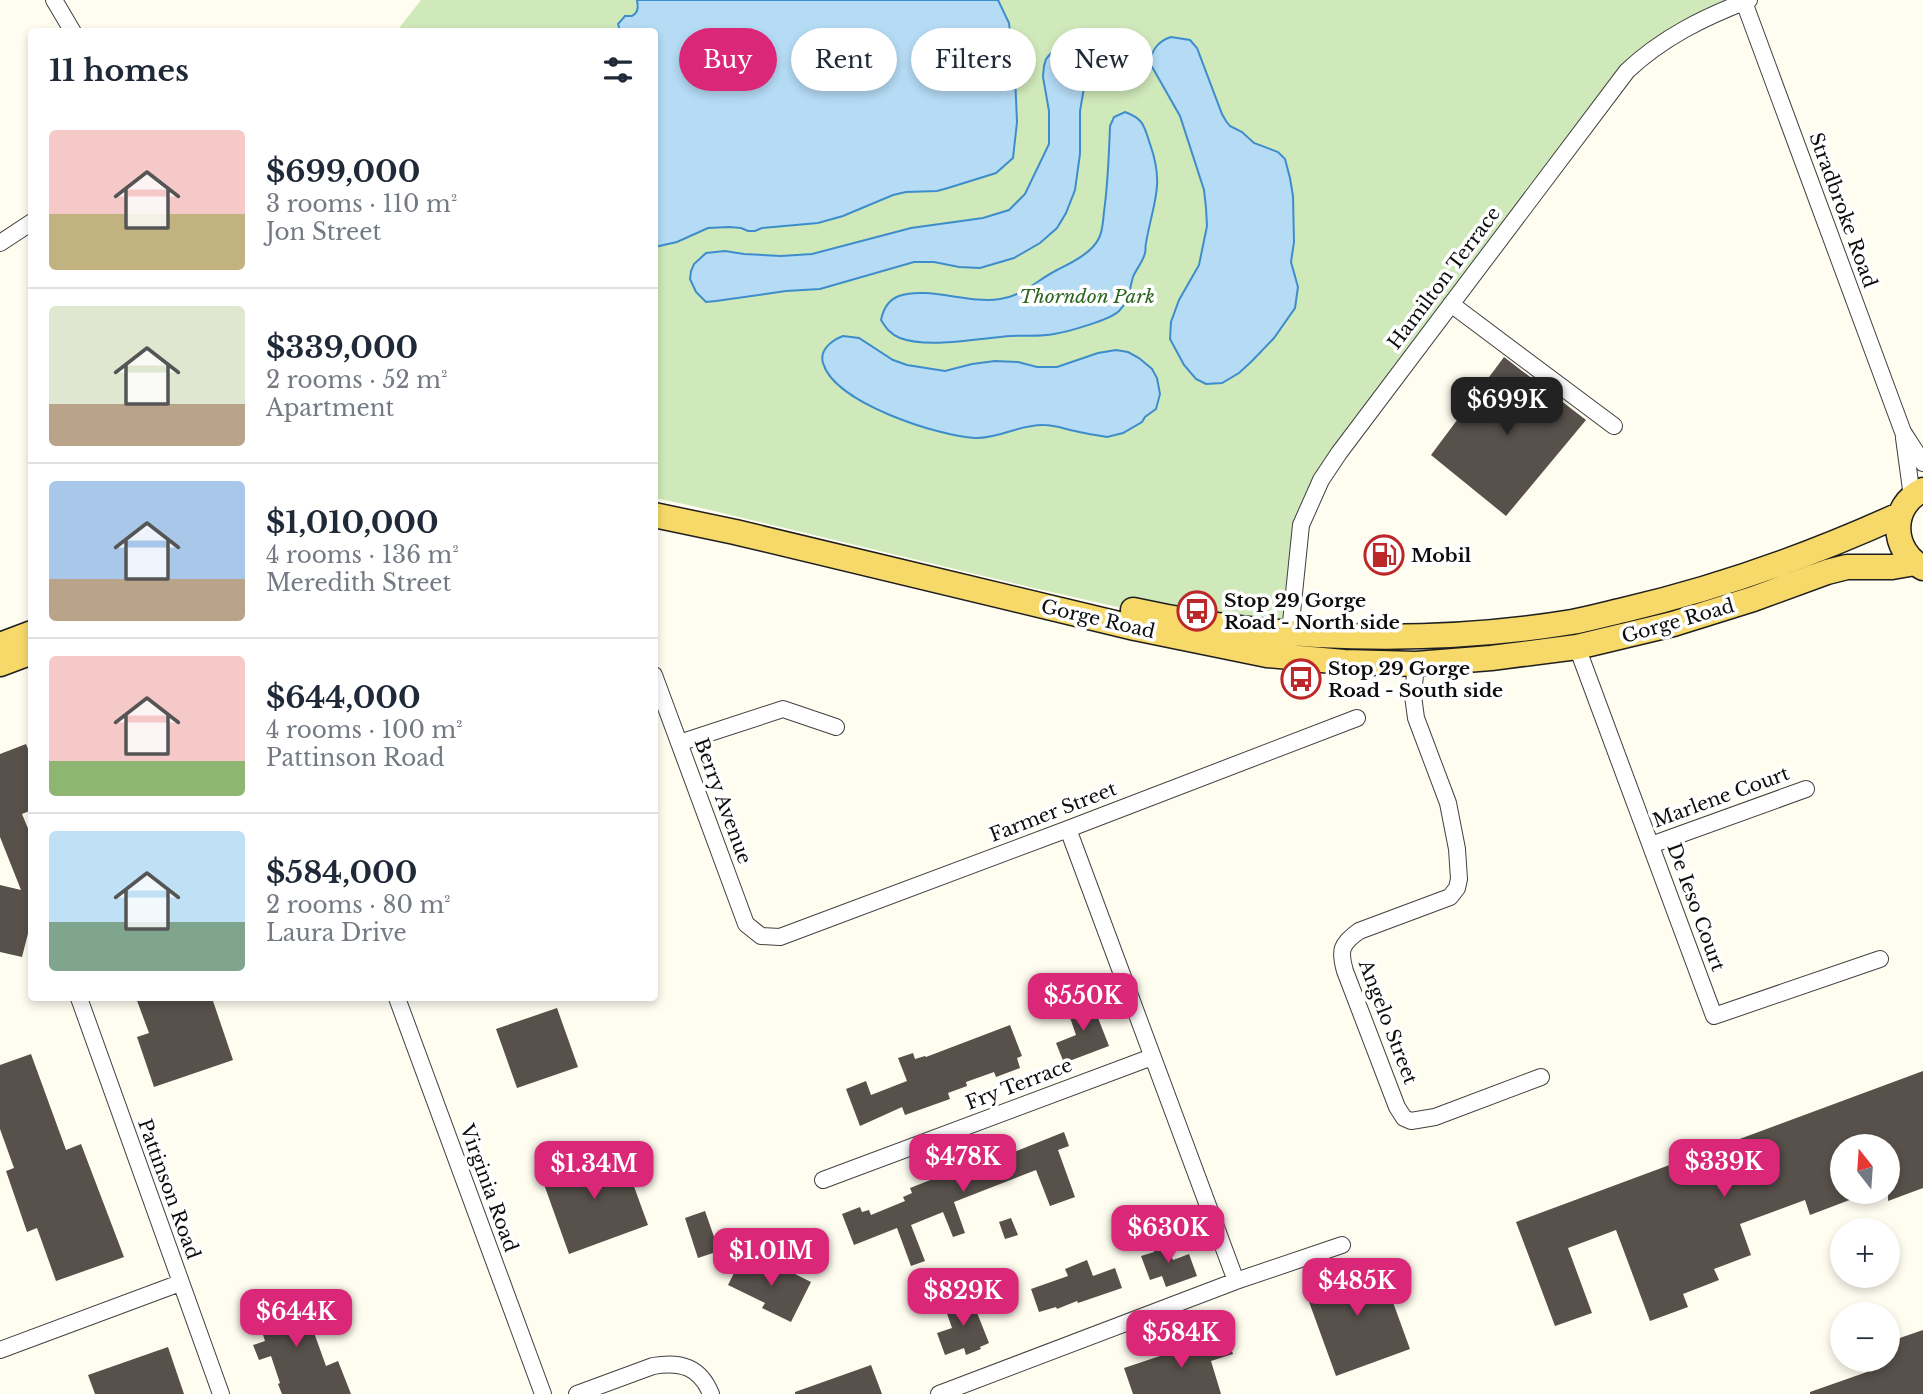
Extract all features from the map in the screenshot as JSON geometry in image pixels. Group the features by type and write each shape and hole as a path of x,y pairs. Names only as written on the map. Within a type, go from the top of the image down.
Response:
{"main road":[{"name":"Gorge Road","path":"658,499 1140,612 1241,628 1360,637 1434,636 1502,631 1573,621 1674,598 1738,578 1856,534 1911,500"},
{"path":"1911,500 1897,523 1899,541 1904,552 1919,565"},
{"name":"Gorge Road","path":"658,516 1135,628 1226,647 1343,662 1416,664 1577,648 1673,624 1837,570 1868,566 1919,565"},
{"path":"0,645 28,634"},
{"path":"0,664 28,654"}],"street":[{"path":"54,0 71,28"},
{"name":"Hamilton Terrace","path":"1289,657 1289,632 1301,525 1316,490 1339,453 1627,71 1644,55 1691,24 1746,1"},
{"name":"Stradbroke Road","path":"1746,1 1903,432 1923,463"},
{"path":"0,243 28,225"},
{"path":"1451,304 1614,426"},
{"name":"Stradbroke Road","path":"1903,432 1911,500"},
{"name":"De Ieso Court","path":"1577,648 1714,1016 1880,960"},
{"name":"Angelo Street","path":"1416,664 1413,696 1416,718 1448,803 1457,849 1459,880 1450,897 1359,931 1349,938 1342,948 1341,957 1345,971 1397,1107 1404,1118 1411,1121 1435,1117 1541,1077"},
{"name":"Berry Avenue","path":"658,686 746,924 761,936"},
{"path":"679,743 783,709 836,727"},
{"name":"Farmer Street","path":"761,936 780,937 1357,718"},
{"name":"Marlene Court","path":"1651,845 1806,789"},
{"path":"1068,829 1236,1281"},
{"name":"Pattinson Road","path":"80,1001 221,1394"},
{"name":"Virginia Road","path":"398,1001 543,1394"},
{"name":"Fry Terrace","path":"823,1180 1152,1057"},
{"path":"939,1394 1236,1281 1342,1245"},
{"path":"0,1350 180,1283"},
{"path":"578,1394 653,1366 676,1364 699,1374 711,1394"}],"green space":[{"name":"Thorndon Park","path":"421,0 1749,0 1644,55 1311,500 1289,632 1153,615 658,499 658,28 399,28"}],"water":[{"path":"637,0 998,0 1010,28 911,28 911,91 1016,91 1017,122 1013,158 996,173 937,191 893,195 843,216 818,223 755,231 729,227 708,228 677,242 658,246 658,28 619,28 618,24 625,16 636,13"},
{"path":"1171,37 1190,40 1197,48 1226,121 1254,143 1278,152 1285,159 1290,178 1294,242 1291,262 1298,287 1295,308 1274,338 1252,361 1222,383 1206,384 1196,379 1184,365 1170,339 1171,322 1179,300 1199,265 1207,226 1204,190 1180,116 1153,69 1153,53 1162,41"},
{"path":"1050,54 1050,91 1083,91 1075,190 1057,228 1040,243 1014,258 980,268 914,262 820,289 706,302 696,292 690,279 691,271 694,264 706,253 725,251 781,256 812,254 911,228 983,218 1009,210 1025,194 1049,144 1049,111 1043,77 1046,59"},
{"path":"1125,112 1140,120 1144,128 1157,171 1157,183 1144,256 1133,277 1127,299 1119,311 1088,325 1043,335 925,343 900,338 889,330 881,320 882,316 889,303 899,296 922,293 1000,299 1023,291 1086,253 1096,243 1103,225 1110,126 1114,117"},
{"path":"843,336 859,338 893,360 907,365 945,371 995,361 1057,367 1098,353 1116,350 1128,352 1152,369 1160,394 1156,409 1142,422 1123,433 1107,437 1044,425 984,438 958,436 889,415 866,404 831,378 823,363 823,354 827,346"}],"building":[{"path":"1504,357 1586,420 1506,516 1431,455"},
{"path":"26,744 28,749 28,812 22,814 28,828 28,934 22,957 0,952 0,885 21,890 0,837 0,754"},
{"path":"1091,1000 1109,1046 1064,1063 1056,1043 1076,1035 1067,1009"},
{"path":"137,1001 213,1001 233,1060 154,1087 137,1037 149,1033"},
{"path":"557,1008 578,1067 517,1088 496,1029"},
{"path":"1010,1025 1022,1056 1017,1058 1020,1068 996,1077 994,1072 966,1082 967,1086 948,1093 950,1099 905,1115 902,1107 860,1126 846,1089 866,1081 871,1095 907,1081 898,1058 913,1053 915,1059 926,1057"},
{"path":"31,1054 66,1150 81,1144 124,1257 56,1281 37,1228 27,1232 6,1171 14,1168 0,1129 0,1065"},
{"path":"1923,1071 1923,1188 1900,1197 1900,1134 1830,1134 1830,1204 1839,1204 1810,1215 1805,1200 1740,1224 1751,1255 1714,1269 1719,1280 1683,1294 1688,1307 1650,1321 1616,1230 1568,1248 1592,1313 1555,1326 1516,1222"},
{"path":"1064,1132 1069,1146 1058,1150 1075,1197 1050,1206 1036,1170 954,1202 965,1233 953,1237 943,1212 911,1225 925,1261 911,1266 897,1228 854,1245 842,1214 860,1207 862,1212 869,1210 871,1215 905,1201 903,1197 912,1193 910,1188 966,1166 967,1171"},
{"path":"620,1148 648,1225 569,1254 541,1176"},
{"path":"705,1211 719,1251 698,1258 685,1218"},
{"path":"1011,1218 1018,1235 1005,1239 999,1222"},
{"path":"1165,1240 1173,1260 1189,1254 1197,1276 1166,1287 1162,1276 1150,1280 1141,1256 1154,1252 1152,1245"},
{"path":"742,1257 777,1274 781,1267 811,1282 791,1322 762,1308 765,1303 728,1285"},
{"path":"1087,1260 1093,1276 1115,1268 1122,1288 1078,1303 1077,1301 1057,1309 1056,1307 1039,1312 1031,1289 1068,1276 1065,1269"},
{"path":"1378,1261 1410,1349 1336,1376 1304,1288"},
{"path":"299,1291 326,1366 338,1361 351,1394 282,1394 271,1356 259,1360 253,1345 265,1341 254,1307"},
{"path":"970,1295 989,1343 966,1355 964,1348 945,1355 937,1333 952,1328 944,1305"},
{"path":"1923,1330 1923,1394 1810,1394 1867,1372 1900,1372 1900,1338"},
{"path":"1226,1334 1233,1354 1211,1361 1221,1394 1133,1394 1124,1368"},
{"path":"168,1347 184,1394 95,1394 88,1375"},
{"path":"871,1365 882,1394 795,1394 795,1392"}],"place":[{"name":"Mobil","path":"1384,555"},
{"name":"Stop 29 Gorge Road - North side","path":"1197,611"},
{"name":"Stop 29 Gorge Road - South side","path":"1301,679"}]}
